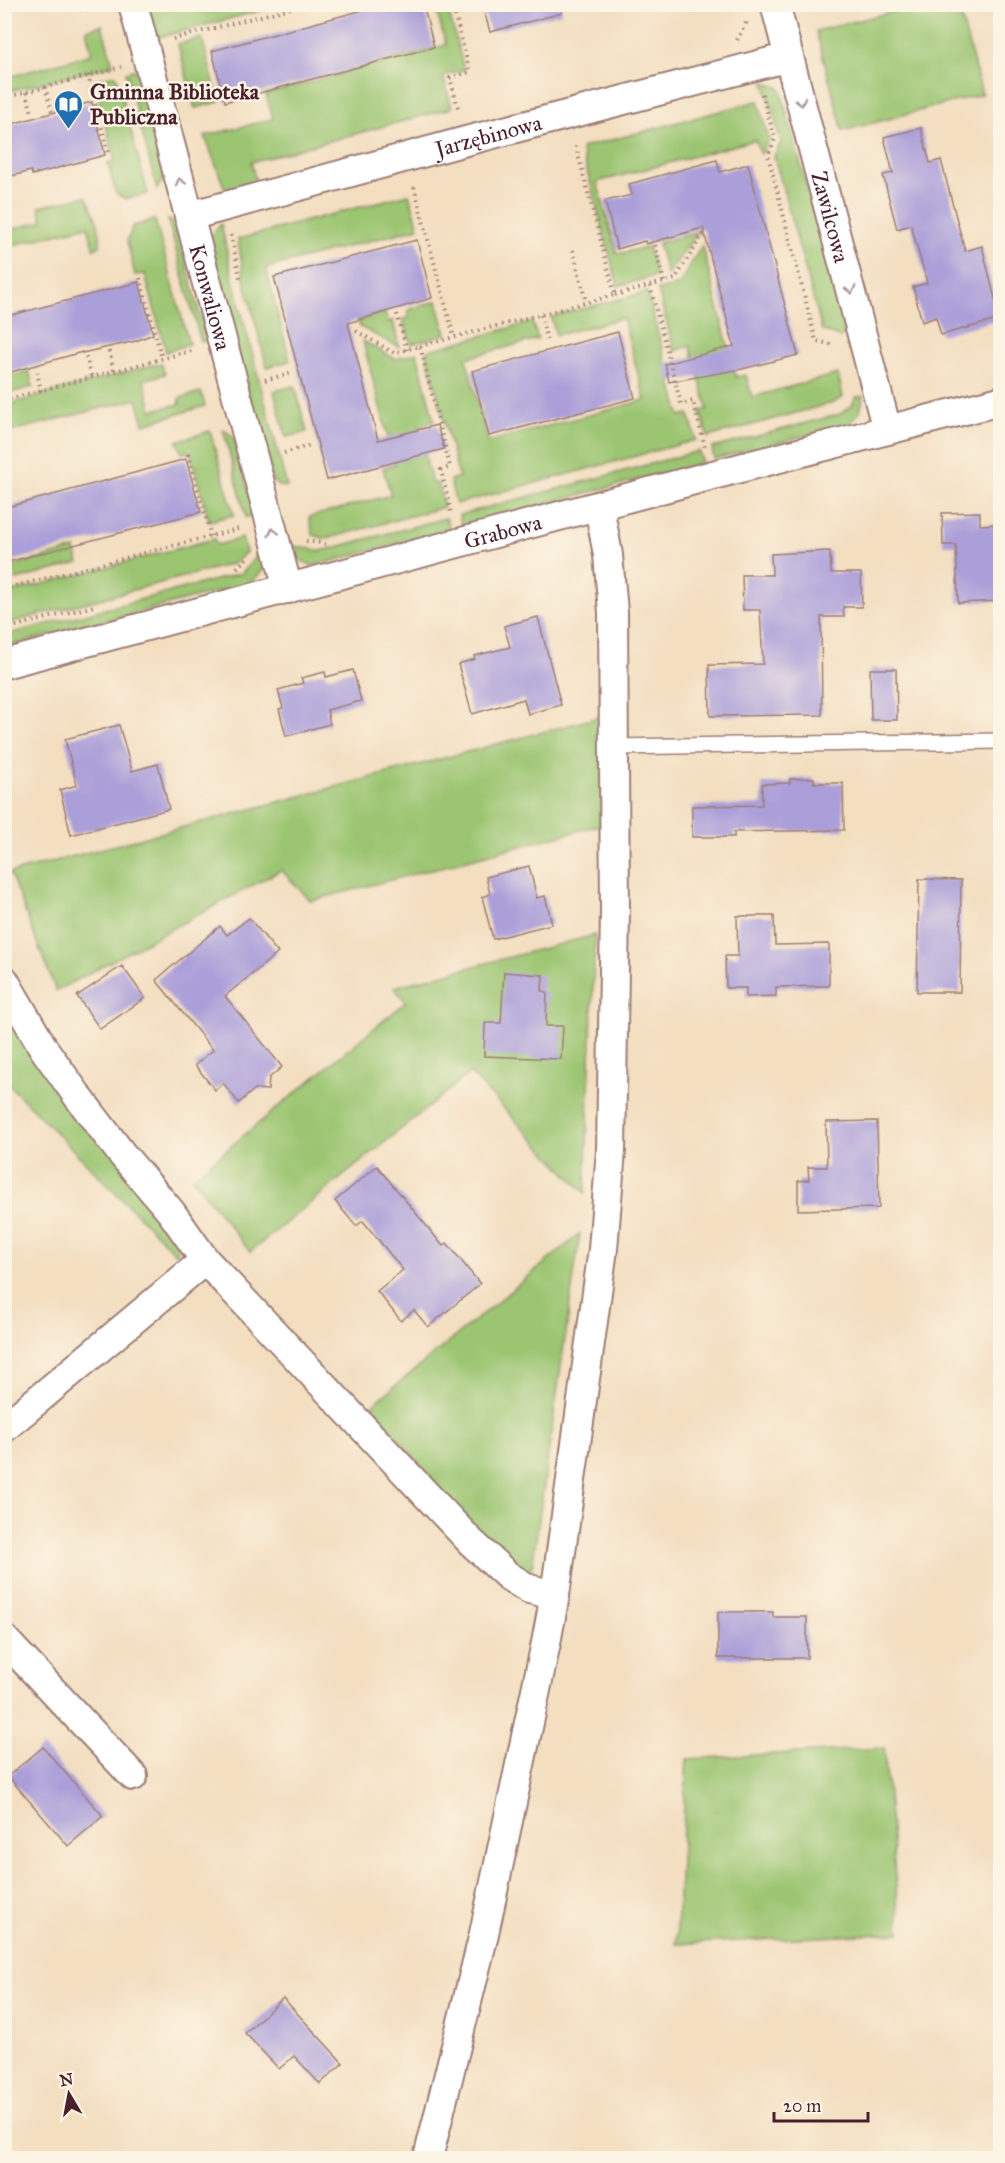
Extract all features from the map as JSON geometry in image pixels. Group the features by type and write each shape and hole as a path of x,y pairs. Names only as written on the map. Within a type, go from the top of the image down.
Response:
{"street":[{"name":"Konwaliowa","path":"133,4 223,343 263,548 288,589"},
{"name":"Zawilcowa","path":"775,4 887,430"},
{"name":"Jarzębinowa","path":"189,216 789,57"},
{"name":"Grabowa","path":"4,664 1000,400"},
{"path":"428,2158 483,1938 555,1595 603,1249 608,1195 614,1034 614,747 613,612 608,555 599,506"},
{"path":"4,980 44,1049 121,1153 171,1212 205,1260 471,1542 508,1576 529,1589 555,1595"},
{"path":"4,1428 205,1260"},
{"path":"4,1639 133,1776"}],"lane":[{"path":"614,747 1000,741"}],"path":[{"path":"86,4 88,13"},
{"path":"4,98 137,63 145,51 158,43 306,4"},
{"path":"452,4 470,72 450,78 466,141"},
{"path":"744,14 746,23 732,49 744,98 762,93 775,139 768,155 816,341 838,346"},
{"path":"88,75 109,156"},
{"path":"45,87 53,116"},
{"path":"26,92 32,113"},
{"path":"575,142 615,295"},
{"path":"413,186 454,337"},
{"path":"356,331 394,353 675,279 704,233"},
{"path":"654,245 664,282"},
{"path":"573,250 586,302"},
{"path":"140,278 162,359"},
{"path":"650,286 681,404 693,401 713,475"},
{"path":"397,314 406,350"},
{"path":"541,315 548,342"},
{"path":"4,400 223,343"},
{"path":"420,346 450,467 441,470 459,543"},
{"path":"110,351 114,371"},
{"path":"86,357 92,377"},
{"path":"37,372 41,391"},
{"path":"265,380 292,373"},
{"path":"693,447 716,441"},
{"path":"284,453 311,445"},
{"path":"188,454 211,537"},
{"path":"439,514 462,508"},
{"path":"4,589 244,528 263,548"},
{"path":"228,570 239,567 263,548 292,539 324,545 336,542"},
{"path":"5,565 10,587"},
{"path":"4,629 105,603"}],"green space":[{"path":"147,4 282,5 156,38"},
{"path":"435,5 447,5 464,70 443,76 452,108 251,162 256,182 251,186 226,192 205,136 273,119 266,94 446,45"},
{"path":"919,5 958,5 982,94 843,131 816,31"},
{"path":"102,25 113,65 5,92 5,78 92,54 86,30"},
{"path":"202,38 219,102 195,108 178,44"},
{"path":"136,69 164,170 163,179 157,189 126,72"},
{"path":"116,75 148,194 125,199 116,193 108,164 115,160 94,80"},
{"path":"764,82 780,88 846,333 840,338 822,330 774,156 781,142"},
{"path":"758,101 769,140 761,154 755,140 597,182 617,254 648,247 656,276 618,286 581,148"},
{"path":"409,194 419,228 266,268 290,361 267,367 244,278 238,239"},
{"path":"86,196 98,227 100,246 94,249 88,226 5,247 5,231 43,221 39,207"},
{"path":"155,220 189,344 166,352 145,274 135,275 127,241 133,226"},
{"path":"168,220 176,224 207,340 201,342"},
{"path":"221,224 234,284 287,487 278,486 271,479 212,255 211,236"},
{"path":"698,232 667,275 658,243"},
{"path":"702,245 736,377 746,375 752,397 838,374 843,397 832,403 708,437 700,411 708,409 690,346 674,351 658,290 679,285"},
{"path":"647,292 680,416 689,414 696,440 456,504 450,480 459,477 426,351 532,322 538,339 466,358 488,442 645,400 623,318 556,335 551,317"},
{"path":"437,301 446,334 411,344 403,319 409,317 408,310"},
{"path":"385,313 388,322 393,320 399,347 360,327 358,321"},
{"path":"363,341 395,359 417,353 434,421 418,427 432,484 438,483 444,507 326,539 313,535 309,517 391,495 383,468 395,464"},
{"path":"161,363 165,374 144,380 152,410 180,404 179,398 201,392 205,406 144,424 137,399 5,433 5,405"},
{"path":"29,371 33,387 5,394 5,378"},
{"path":"295,386 307,432 286,437 274,391"},
{"path":"863,396 860,412 849,424 714,459 712,448 840,414 852,405 856,397"},
{"path":"223,429 233,436 255,515 246,517"},
{"path":"210,431 234,515 209,521 190,452 182,453 177,441"},
{"path":"699,451 702,463 462,526 459,515"},
{"path":"446,518 450,529 314,566 299,560 289,545 321,551"},
{"path":"242,538 246,552 235,563 5,624 5,594 214,539 217,545"},
{"path":"75,549 79,563 16,580 12,566"},
{"path":"264,553 263,570 251,583 5,647 5,635 242,573 257,555"},
{"path":"603,716 600,825 311,901 281,870 56,991 10,873"},
{"path":"595,935 585,1193 470,1073 250,1252 192,1178 406,1002 394,987"},
{"path":"4,1003 180,1240 177,1255 5,1081"},
{"path":"580,1234 532,1567 521,1575 472,1531 372,1405"},
{"path":"884,1748 900,1933 676,1944 687,1759"}],"building":[{"path":"385,4 423,4 434,47 225,102 212,51"},
{"path":"482,4 561,4 562,13 490,32"},
{"path":"92,102 105,155 32,175 31,171 4,178 4,126"},
{"path":"921,128 930,163 941,160 965,251 982,246 1000,319 941,335 936,317 922,322 913,287 927,283 911,225 897,229 883,175 893,173 884,137"},
{"path":"717,160 720,172 748,164 798,355 742,369 669,382 665,364 734,346 703,228 646,244 645,241 617,249 605,201 632,195 629,184"},
{"path":"417,240 432,298 348,323 378,440 437,425 444,449 327,480 274,277"},
{"path":"139,282 153,334 136,341 82,352 11,372 10,368 4,369 4,317"},
{"path":"618,332 635,398 489,436 472,371"},
{"path":"186,459 201,512 4,563 4,508"},
{"path":"980,512 980,525 1000,524 1000,601 958,603 956,545 943,545 942,513"},
{"path":"830,551 831,573 861,573 862,607 843,607 844,617 821,617 822,715 710,716 709,665 763,664 760,610 743,610 742,575 772,575 771,554"},
{"path":"538,617 561,705 528,714 524,699 472,714 458,664 475,659 474,656 510,647 504,626"},
{"path":"870,669 896,669 897,720 871,720"},
{"path":"353,670 361,701 327,710 330,724 286,736 279,709 283,708 278,690 303,683 301,678 325,672 326,677"},
{"path":"119,725 132,771 158,764 169,809 71,835 60,790 77,785 65,739"},
{"path":"814,778 814,783 843,783 844,830 734,832 734,837 692,837 692,806 762,805 762,784 790,783 790,779"},
{"path":"529,866 537,898 545,896 552,924 493,939 482,897 490,894 486,877"},
{"path":"919,879 961,880 960,992 917,992"},
{"path":"737,916 774,916 775,945 829,944 829,986 776,987 776,996 746,997 746,988 726,988 725,956 738,956"},
{"path":"249,918 278,953 225,996 282,1067 269,1078 268,1090 255,1089 239,1103 223,1083 215,1090 195,1065 213,1050 156,980 220,926 227,935"},
{"path":"122,966 145,998 100,1029 77,996"},
{"path":"504,972 543,975 542,991 547,992 546,1026 563,1026 561,1059 484,1056 485,1023 501,1023"},
{"path":"877,1121 879,1208 798,1210 798,1181 809,1180 808,1167 827,1167 826,1122"},
{"path":"377,1166 443,1246 447,1243 480,1284 428,1327 414,1310 401,1321 377,1291 403,1270 363,1221 356,1226 335,1201"},
{"path":"718,1612 773,1612 773,1617 807,1617 807,1658 718,1658"},
{"path":"43,1747 103,1816 68,1846 8,1776"},
{"path":"283,1998 343,2063 320,2084 294,2056 279,2069 245,2033"}],"place":[{"name":"Gminna Biblioteka Publiczna","path":"69,130"}]}
